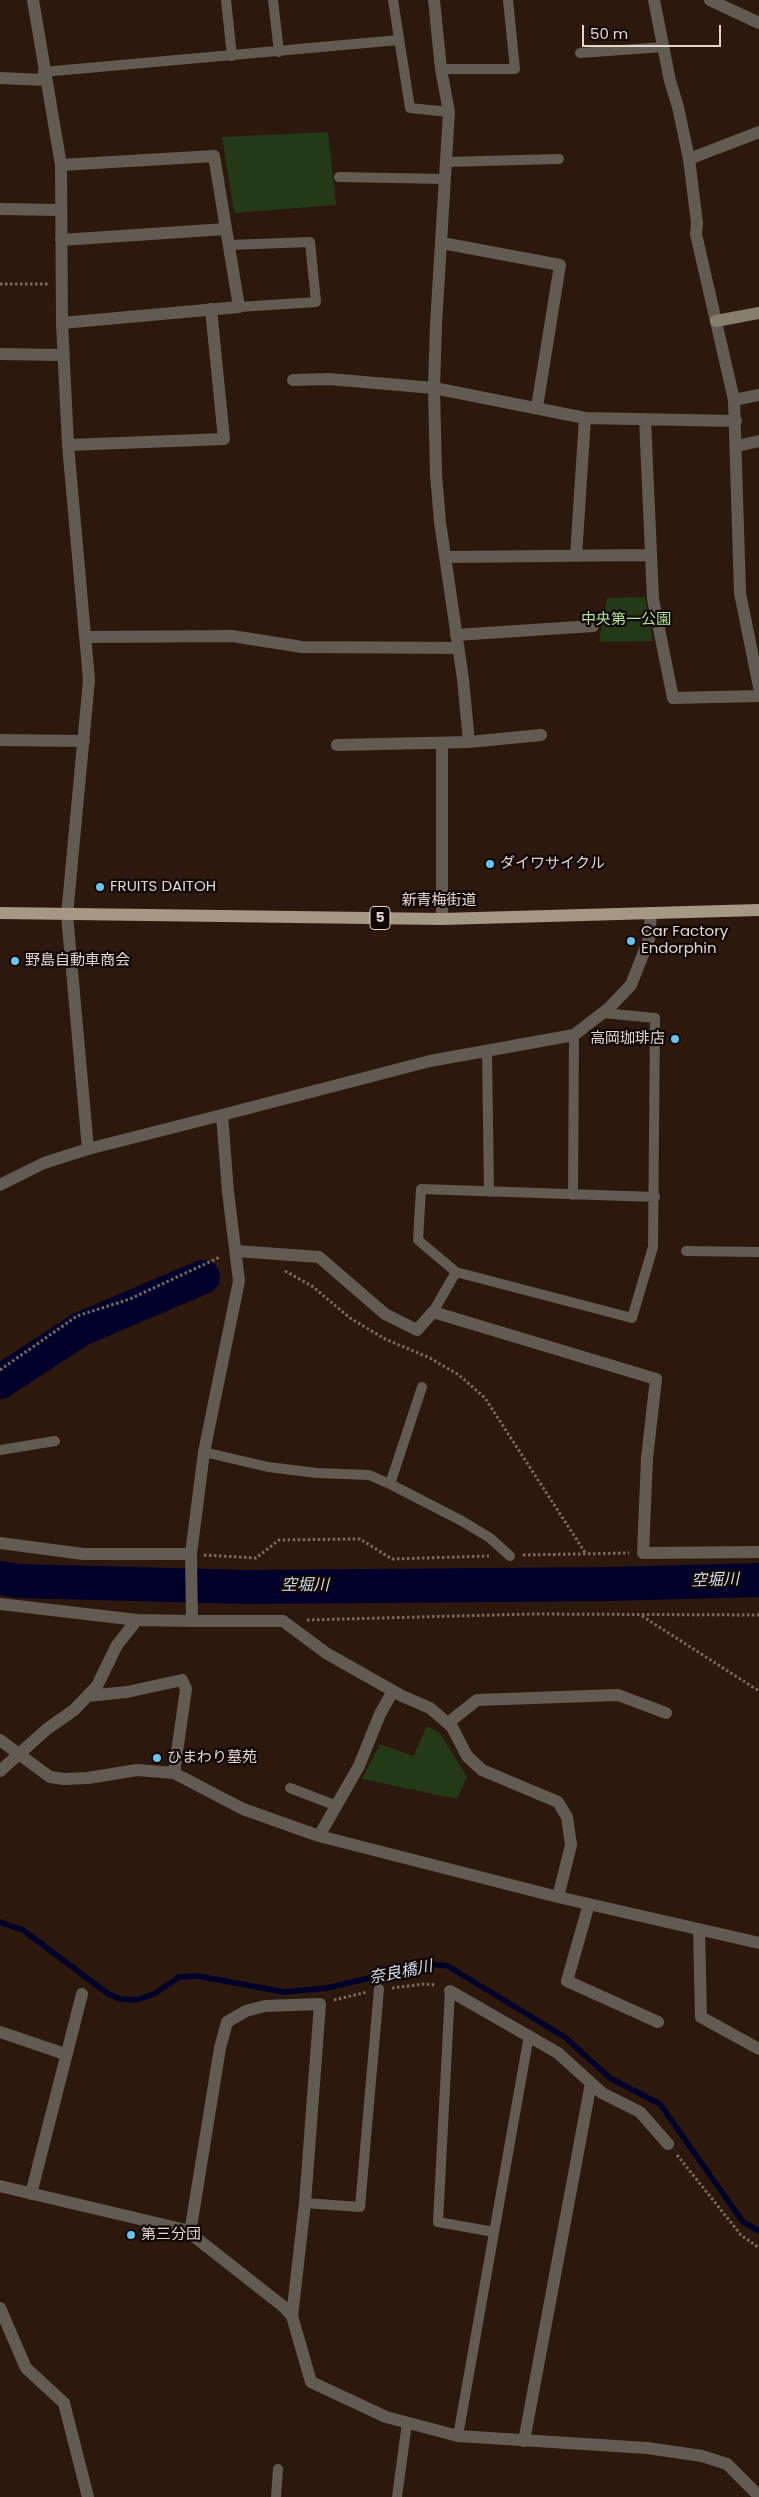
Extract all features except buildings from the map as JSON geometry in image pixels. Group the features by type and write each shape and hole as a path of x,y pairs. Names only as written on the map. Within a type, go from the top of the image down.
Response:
{"main road":[{"name":"新青梅街道","path":"0,913 442,919 759,910"}],"street":[{"path":"32,0 61,165 62,323 68,445 90,680 67,915 88,1149"},
{"path":"434,0 441,68 449,112 436,324 434,388 436,474 469,742"},
{"path":"654,0 689,159 697,223 696,234 734,400 737,446 740,593 759,688"},
{"path":"710,0 759,23"},
{"path":"0,78 44,76"},
{"path":"689,159 759,132"},
{"path":"61,165 214,156 239,307 62,323"},
{"path":"0,209 60,210"},
{"path":"61,240 226,229"},
{"path":"442,243 560,265 537,407"},
{"path":"68,445 224,439 211,309"},
{"path":"716,321 759,313"},
{"path":"0,354 64,355"},
{"path":"293,380 329,379 434,388 585,418 736,421"},
{"path":"734,400 759,395"},
{"path":"576,556 585,418"},
{"path":"645,419 653,599 673,698 759,696"},
{"path":"737,446 759,441"},
{"path":"446,557 650,556"},
{"path":"87,637 232,636 302,647 457,642 593,626"},
{"path":"337,745 442,744 541,735"},
{"path":"0,740 84,741"},
{"path":"442,744 442,919"},
{"path":"0,1184 44,1163 88,1149 430,1062 574,1035 603,1013 630,985 649,938 651,913"},
{"path":"192,1616 191,1558 204,1452 239,1282 228,1192 222,1115"},
{"path":"236,1253 320,1257 386,1314 417,1330 433,1312 656,1379 647,1458 643,1552 759,1552"},
{"path":"0,1543 83,1554 191,1558"},
{"path":"0,1604 137,1620 192,1616 283,1621 326,1653 393,1691 430,1708 452,1727 467,1756 482,1770 558,1802 567,1817 571,1845 558,1897"},
{"path":"0,1771 46,1729 74,1710 88,1696 97,1686 117,1645 137,1620"},
{"path":"88,1696 127,1692 182,1680 186,1689 174,1773"},
{"path":"320,1836 358,1766 380,1714 393,1691"},
{"path":"448,1723 477,1700 618,1695 666,1713"},
{"path":"0,1740 50,1777 64,1779 137,1770 174,1773 243,1809 320,1836 558,1897 759,1943"},
{"path":"589,1904 567,1981 658,2022"},
{"path":"699,1929 701,2018 759,2049"},
{"path":"450,1991 558,2053 602,2093 640,2112 668,2144"},
{"path":"30,2194 82,1994"},
{"path":"190,2233 220,2048 227,2022 246,2011 265,2006 320,2004 305,2203 292,2316"},
{"path":"0,2032 65,2054"},
{"path":"524,2441 591,2083"},
{"path":"1,2191 30,2194 190,2233 284,2306 292,2316 311,2382 386,2417 458,2436 647,2448 702,2456 727,2464 759,2496"},
{"path":"0,2308 26,2368 64,2403 88,2497"}],"lane":[{"path":"226,0 232,56"},
{"path":"273,0 280,52"},
{"path":"393,0 410,108 449,112"},
{"path":"441,68 515,69 508,0"},
{"path":"44,76 399,40"},
{"path":"580,53 663,47"},
{"path":"446,162 559,159"},
{"path":"339,177 444,179"},
{"path":"229,245 310,242 316,302 239,307"},
{"path":"603,1013 655,1018 655,1198 653,1247 632,1318 456,1272 418,1240 421,1189 655,1198"},
{"path":"572,1195 574,1035"},
{"path":"487,1052 489,1192"},
{"path":"686,1251 759,1252"},
{"path":"433,1312 456,1272"},
{"path":"390,1484 422,1387"},
{"path":"0,1450 55,1441"},
{"path":"204,1452 288,1469 317,1473 369,1475 390,1484 490,1538 510,1556"},
{"path":"290,1788 337,1806"},
{"path":"305,2203 360,2207 379,1989"},
{"path":"450,1991 438,2222 494,2232"},
{"path":"458,2436 529,2035"},
{"path":"397,2497 407,2423"},
{"path":"276,2497 278,2469"}],"path":[{"path":"0,284 62,284"},
{"path":"0,1370 77,1316 130,1299 225,1255 236,1253"},
{"path":"191,1558 256,1558 279,1540 360,1539 392,1559 643,1552"},
{"path":"283,1621 532,1614 759,1615"},
{"path":"640,1614 691,1649 759,1691"},
{"path":"668,2144 740,2235 759,2248"}],"green space":[{"path":"328,132 336,205 234,213 222,137"},
{"name":"中央第一公園","path":"645,597 653,641 599,642 607,598"},
{"path":"427,1726 439,1732 467,1777 457,1799 362,1779 380,1744 413,1756"}],"waterway":[{"name":"空堀川","path":"0,1382 81,1329 203,1277"},
{"name":"空堀川","path":"0,1578 19,1581 248,1587 610,1584 759,1580"},
{"name":"奈良橋川","path":"0,1922 23,1930 107,1993 120,1999 137,2000 154,1994 179,1977 198,1976 284,1992 327,1988 429,1964 448,1966 566,2038 610,2078 660,2104 743,2222 759,2231"}],"place":[{"name":"ダイワサイクル","path":"490,864"},
{"name":"FRUITS DAITOH","path":"100,887"},
{"name":"Car Factory Endorphin","path":"631,941"},
{"name":"野島自動車商会","path":"15,961"},
{"name":"高岡珈琲店","path":"675,1039"},
{"name":"ひまわり墓苑","path":"157,1758"},
{"name":"第三分団","path":"131,2235"}]}
